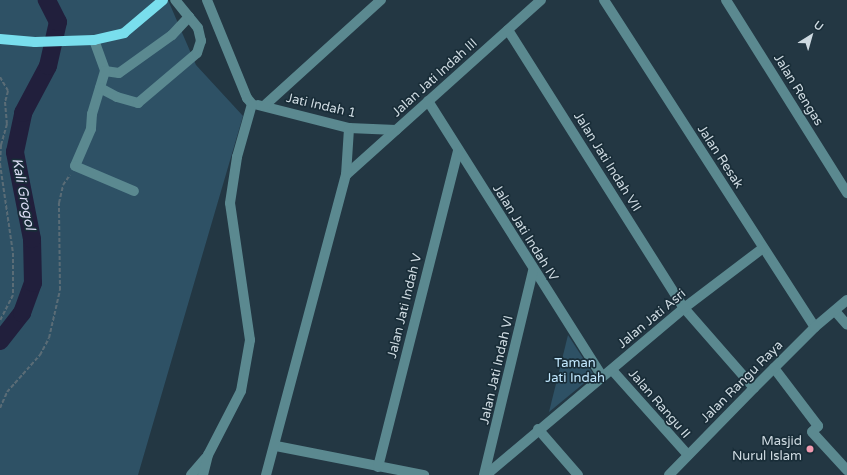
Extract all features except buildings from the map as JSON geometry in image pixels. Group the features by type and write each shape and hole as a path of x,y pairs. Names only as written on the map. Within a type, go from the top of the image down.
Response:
{"main road":[{"path":"0,39 35,42 68,42 94,40 124,33 163,0"}],"street":[{"path":"100,88 117,97 138,103 197,52 202,41 198,28 174,0"},
{"path":"191,475 208,455 241,391 250,340 230,203 237,157 252,104 246,98 207,0"},
{"path":"264,106 272,96 381,0"},
{"name":"Jalan Jati Indah III","path":"346,175 541,0"},
{"name":"Jalan Resak","path":"604,0 815,327"},
{"name":"Jalan Rengas","path":"726,0 847,193"},
{"path":"105,71 119,73 168,38 189,17"},
{"name":"Jalan Jati Indah VII","path":"508,30 684,308 754,388"},
{"path":"94,40 105,71 92,114 91,129 75,166 134,191"},
{"name":"Jalan Jati Indah IV","path":"428,101 458,151 602,376"},
{"name":"Jati Indah 1","path":"252,104 349,128 396,130"},
{"path":"266,475 276,446 346,175 349,128"},
{"name":"Jalan Jati Indah V","path":"378,467 458,151"},
{"name":"Jalan Jati Asri","path":"485,475 602,376 612,370 684,308 763,248"},
{"name":"Jalan Jati Indah VI","path":"485,475 534,271"},
{"name":"Jalan Rangu Raya","path":"669,475 815,327 847,300"},
{"path":"835,311 847,325"},
{"path":"774,368 818,426 812,432 847,470"},
{"name":"Jalan Rangu II","path":"612,370 688,455"},
{"path":"538,429 578,475"},
{"path":"276,446 424,475"},
{"path":"203,475 208,455"}],"path":[{"path":"0,77 8,91 5,102 7,124 1,145 0,164 13,253 13,296 0,320"},
{"path":"0,408 8,392 40,355 49,338 60,290 59,202 63,185 75,166"}],"green space":[{"path":"0,0 168,0 196,65 243,116 138,475 0,475"},
{"name":"Taman Jati Indah","path":"568,335 594,375 549,412"}],"waterway":[{"name":"Kali Grogol","path":"0,341 22,313 33,283 32,239 15,152 23,113 48,66 58,22 47,0"}],"place":[{"name":"Masjid Nurul Islam","path":"810,449"}]}
